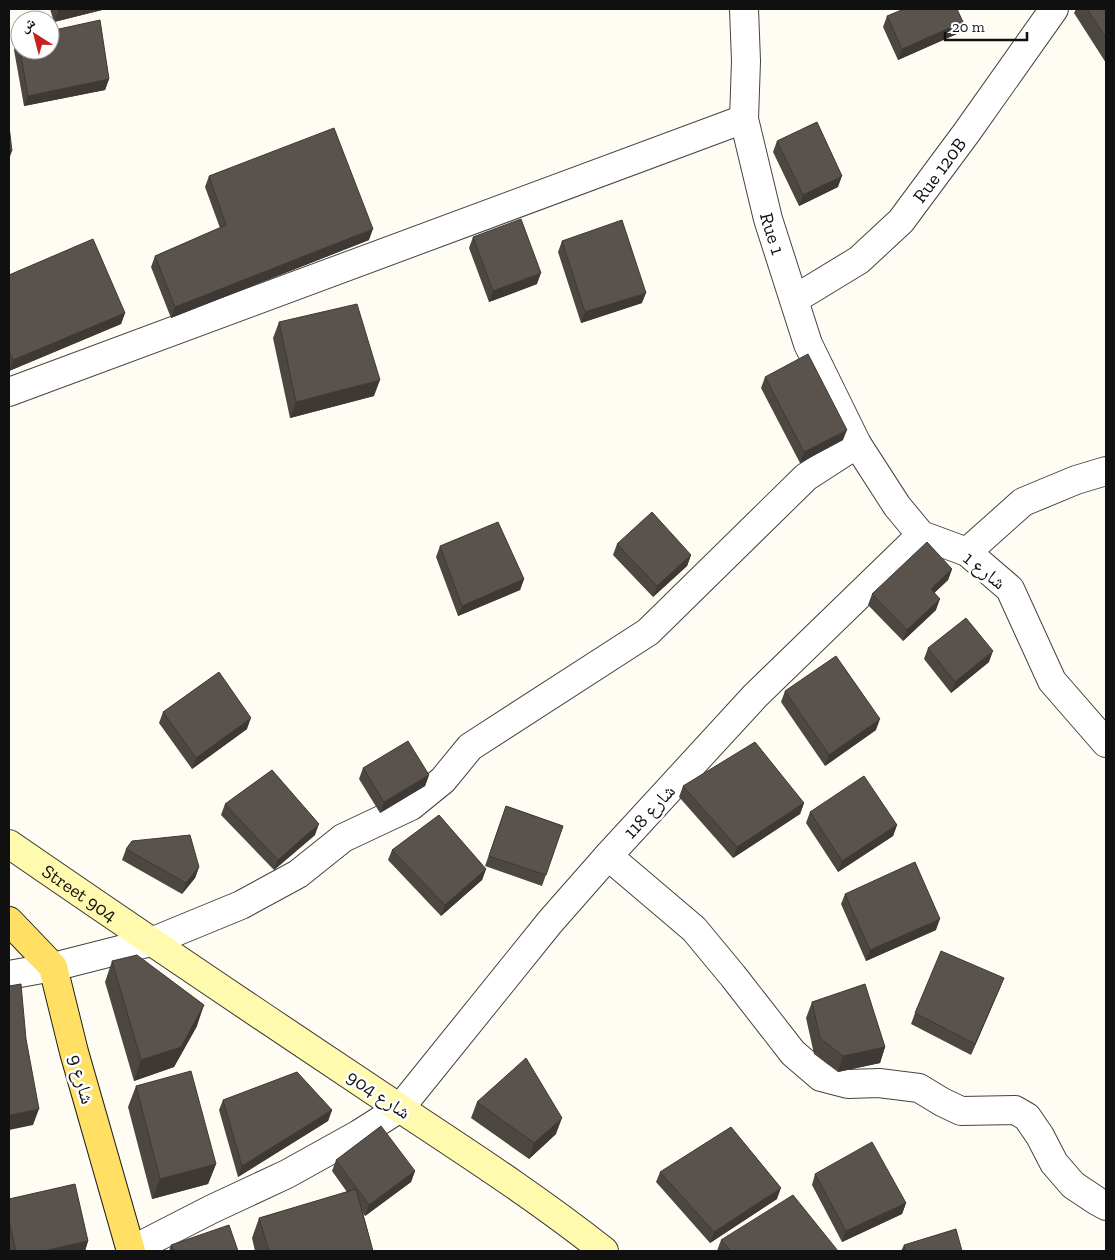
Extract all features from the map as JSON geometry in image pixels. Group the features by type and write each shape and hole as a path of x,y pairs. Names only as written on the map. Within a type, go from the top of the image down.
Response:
{"main road":[{"name":"Street 904","path":"9,844 151,942"},
{"name":"شارع 9","path":"9,921 53,967 74,1052 131,1251"},
{"name":"شارع 904","path":"151,942 515,1185 604,1251"}],"street":[{"name":"Rue 1","path":"744,9 746,61 744,119 768,219 808,344 857,444"},
{"name":"Rue 120B","path":"794,300 859,260 901,221 1054,9"},
{"path":"9,392 744,119"},
{"path":"9,975 53,967 151,942 241,905 298,874 343,838 411,806 443,780 470,747 648,632 806,477 857,444 897,506 921,536"},
{"path":"967,552 1023,502 1076,480 1106,471"},
{"name":"شارع 1","path":"921,536 967,552 1010,589 1052,681 1106,743"},
{"name":"شارع 118","path":"131,1251 212,1209 287,1174 359,1134 400,1108 550,922 608,856 754,696 921,536"},
{"path":"608,856 694,929 793,1053 821,1077 848,1084 880,1083 919,1088 961,1111 1015,1110 1027,1117 1040,1136 1054,1164 1073,1185 1106,1206"}],"building":[{"path":"904,9 957,9 963,22 902,49 887,16"},
{"path":"1087,9 1106,9 1106,38"},
{"path":"100,20 109,79 28,96 22,60 60,60 60,29"},
{"path":"817,122 842,176 803,195 777,141"},
{"path":"9,126 12,151 9,151"},
{"path":"334,128 373,229 175,307 155,256 226,225 209,176"},
{"path":"521,219 541,273 493,291 473,237"},
{"path":"622,220 646,293 585,312 562,241"},
{"path":"93,239 125,313 13,360 9,350 9,275"},
{"path":"357,304 380,380 296,402 279,322"},
{"path":"808,354 847,430 804,452 765,377"},
{"path":"652,512 691,555 657,586 617,544"},
{"path":"498,522 524,579 462,606 440,546"},
{"path":"927,542 952,569 931,589 940,599 907,630 872,594"},
{"path":"966,618 993,651 955,682 928,648"},
{"path":"836,656 880,719 829,755 785,691"},
{"path":"219,672 251,718 196,758 163,712"},
{"path":"408,741 429,775 384,802 363,768"},
{"path":"755,742 804,803 737,847 683,786"},
{"path":"272,770 319,824 278,860 225,804"},
{"path":"864,776 897,825 842,861 810,812"},
{"path":"506,806 563,826 546,875 489,856"},
{"path":"439,815 486,869 445,905 392,850"},
{"path":"190,835 199,867 186,883 126,849 132,841"},
{"path":"915,862 940,919 870,950 845,894"},
{"path":"941,951 1004,978 975,1044 915,1013"},
{"path":"137,955 204,1005 181,1047 141,1060 112,961"},
{"path":"21,984 26,1039 39,1109 9,1115 9,986"},
{"path":"865,984 885,1047 843,1056 820,1038 812,1002"},
{"path":"526,1058 562,1118 534,1143 477,1102"},
{"path":"191,1071 216,1164 160,1179 136,1086"},
{"path":"297,1072 332,1110 242,1166 223,1100"},
{"path":"381,1126 415,1171 369,1205 336,1160"},
{"path":"731,1127 781,1188 714,1232 660,1172"},
{"path":"872,1142 906,1203 846,1231 815,1174"},
{"path":"75,1184 88,1241 43,1251 16,1251 9,1221 9,1199"},
{"path":"356,1189 373,1251 269,1251 259,1218"},
{"path":"793,1195 838,1251 731,1251 721,1240"},
{"path":"229,1225 238,1251 174,1251 171,1245"},
{"path":"956,1229 962,1251 906,1251 904,1245"}]}
